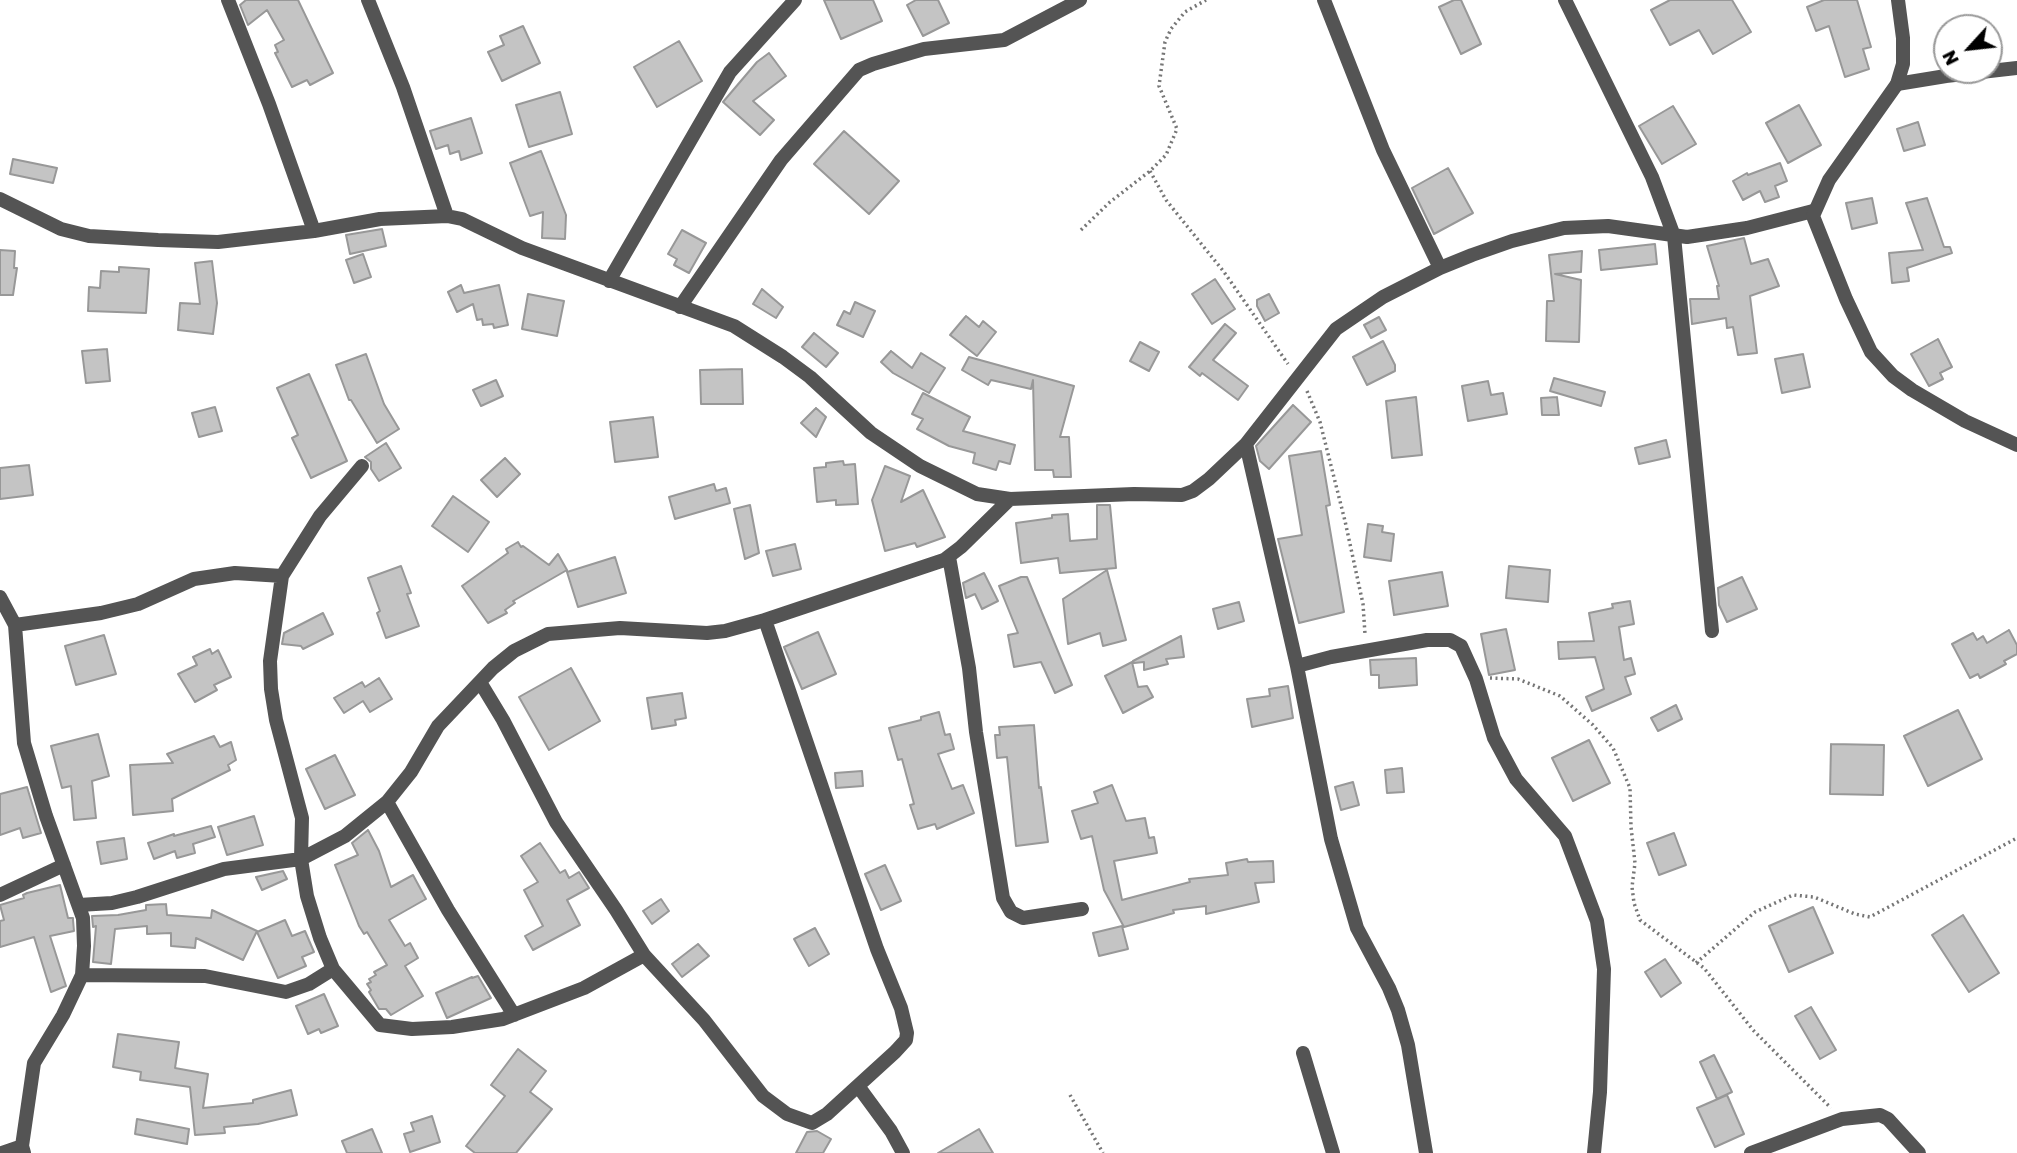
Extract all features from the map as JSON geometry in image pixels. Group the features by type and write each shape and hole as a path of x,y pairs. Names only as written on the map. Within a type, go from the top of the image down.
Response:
{"street":[{"path":"228,0 269,104 314,231"},
{"path":"368,0 403,87 447,216"},
{"path":"609,281 730,72 795,0"},
{"path":"680,307 781,160 859,70 923,48 1004,40 1080,0"},
{"path":"1324,0 1383,150 1440,268"},
{"path":"1565,0 1652,177 1674,236 1712,631"},
{"path":"1898,0 1903,64 1897,84 1829,180 1813,211 1814,220 1841,288 1871,352 1912,390 1965,421 2017,445"},
{"path":"1897,84 2017,68"},
{"path":"0,199 61,229 89,236 218,242 314,231 380,219 447,216 470,222 522,248 734,326 810,377 871,433 920,466 976,494 1010,499 1134,494 1182,495 1193,491 1246,444 1336,329 1383,298 1440,268 1495,246 1564,228 1608,226 1687,237 1747,228 1813,211"},
{"path":"1246,444 1297,666 1334,850 1357,928 1385,979 1398,1010 1408,1045 1426,1153"},
{"path":"362,466 320,516 282,576 270,662 276,720 302,818 301,859 307,896 333,969 380,1025 412,1029 452,1027 514,1015 584,988 644,955"},
{"path":"79,905 112,903 137,897 224,869 301,859 345,836 387,802 411,772 438,726 480,682 514,651 554,632 620,628 707,633 765,620 949,557 1010,499"},
{"path":"949,557 970,668 976,732 1003,898 1011,912 1023,918 1082,909"},
{"path":"15,625 101,613 138,604 194,579 235,573 282,576"},
{"path":"0,597 15,625 24,743 83,918 84,946 82,975 63,1016 34,1063 23,1149 2,1153"},
{"path":"480,682 556,822 644,955 704,1020 763,1096 787,1114 812,1123 827,1114 858,1086 906,1040 907,1033 901,1008 877,949 765,620"},
{"path":"1297,666 1366,650 1427,640 1450,640 1461,646 1476,679 1493,738 1517,779 1542,811 1562,830 1597,921 1604,969 1600,1092 1594,1153"},
{"path":"387,802 448,911 514,1015"},
{"path":"0,895 64,865"},
{"path":"82,975 205,976 286,992 309,984 333,969"},
{"path":"1303,1053 1333,1153"},
{"path":"858,1086 891,1131 903,1153"},
{"path":"1751,1153 1842,1119 1883,1116 1919,1153"}],"path":[{"path":"1080,230 1166,155 1177,129 1159,86 1165,42 1171,29 1185,12 1206,0"},
{"path":"1150,171 1166,200 1224,272 1311,397 1345,521 1363,604 1366,650"},
{"path":"1476,679 1510,678 1549,690 1576,708 1613,748 1630,788 1635,863 1632,887 1640,920 1711,977 1753,1030 1842,1119"},
{"path":"1696,963 1755,912 1793,895 1814,897 1855,914 1870,916 2017,838"},
{"path":"1070,1096 1103,1153"}],"building":[{"path":"246,0 298,0 333,73 310,85 307,80 292,87 275,53 278,52 275,45 284,40 267,10 248,25 240,5"},
{"path":"824,0 873,0 882,21 841,39"},
{"path":"916,0 938,0 949,23 923,36 907,5"},
{"path":"1454,0 1461,0 1481,44 1461,54 1439,7"},
{"path":"1670,0 1732,0 1751,32 1713,54 1699,30 1670,45 1651,10"},
{"path":"1824,0 1857,0 1871,47 1863,49 1869,69 1845,77 1829,26 1816,31 1807,7"},
{"path":"523,26 540,63 502,81 488,52 504,45 500,36"},
{"path":"679,41 702,81 657,107 634,67"},
{"path":"769,53 786,76 753,101 774,120 760,135 723,102 757,62"},
{"path":"560,92 572,134 529,147 516,105"},
{"path":"1799,105 1821,145 1788,163 1766,123"},
{"path":"1673,106 1696,144 1662,164 1639,126"},
{"path":"471,118 482,153 461,160 459,151 450,154 448,145 436,149 430,131"},
{"path":"1918,122 1925,145 1904,151 1897,129"},
{"path":"844,131 899,181 869,214 814,164"},
{"path":"541,151 566,215 565,239 542,238 543,212 530,216 510,163"},
{"path":"13,159 57,168 53,183 10,174"},
{"path":"1780,163 1787,181 1775,186 1779,197 1765,202 1760,191 1743,200 1733,181 1747,173 1748,175"},
{"path":"1448,168 1473,213 1434,234 1412,188"},
{"path":"1872,198 1877,223 1852,229 1846,203"},
{"path":"1927,198 1944,247 1950,247 1952,253 1907,268 1909,281 1892,283 1889,253 1923,250 1906,203"},
{"path":"382,229 386,246 350,254 346,235"},
{"path":"682,230 706,243 689,273 674,265 677,259 668,254"},
{"path":"1744,238 1751,264 1768,259 1779,286 1750,296 1757,353 1738,355 1733,327 1727,328 1726,318 1692,324 1690,299 1719,299 1719,286 1707,246"},
{"path":"1655,244 1657,264 1601,270 1599,250"},
{"path":"0,250 15,251 14,268 17,268 13,295 0,295"},
{"path":"1582,251 1581,272 1555,274 1581,280 1579,342 1546,341 1547,301 1554,301 1549,255"},
{"path":"363,254 371,277 354,283 346,260"},
{"path":"212,261 217,303 213,334 178,330 180,303 200,304 195,263"},
{"path":"119,267 149,269 146,313 88,311 89,287 100,288 101,271 119,272"},
{"path":"1215,279 1235,309 1212,324 1192,294"},
{"path":"461,285 464,293 499,285 508,325 494,328 493,324 483,325 482,319 477,320 473,304 457,312 448,292"},
{"path":"762,289 783,307 776,318 753,304"},
{"path":"528,294 564,301 557,336 522,329"},
{"path":"1269,294 1279,313 1265,321 1257,306 1257,300"},
{"path":"855,302 875,311 863,337 837,325 844,311 850,314"},
{"path":"966,316 979,327 983,321 996,332 977,356 950,335"},
{"path":"1379,317 1386,330 1371,338 1364,325"},
{"path":"1225,324 1236,333 1213,360 1248,386 1238,400 1202,373 1200,376 1189,367"},
{"path":"814,333 838,353 826,367 802,347"},
{"path":"1938,339 1952,367 1940,373 1943,379 1929,386 1911,354"},
{"path":"1383,341 1395,365 1395,371 1367,385 1353,357"},
{"path":"1140,342 1159,352 1149,371 1130,361"},
{"path":"107,349 110,381 86,383 82,351"},
{"path":"891,351 912,368 921,353 945,368 929,393 893,373 881,362"},
{"path":"366,354 384,404 399,429 377,443 349,400 336,365"},
{"path":"1803,354 1810,387 1782,393 1775,359"},
{"path":"969,357 1074,386 1060,437 1069,437 1071,477 1054,477 1053,470 1035,470 1033,380 1031,389 991,380 988,385 962,370"},
{"path":"742,369 743,404 701,404 700,370"},
{"path":"309,374 347,461 311,478 292,438 298,435 277,388"},
{"path":"1554,378 1605,392 1601,406 1550,391"},
{"path":"496,380 503,396 481,406 473,390"},
{"path":"1488,381 1491,395 1503,393 1507,414 1468,421 1462,386"},
{"path":"923,393 970,417 963,431 1015,445 1010,464 999,461 996,470 973,463 975,453 949,446 917,429 923,419 912,414"},
{"path":"1416,397 1422,455 1392,458 1386,401"},
{"path":"1557,397 1559,415 1542,415 1541,398"},
{"path":"1293,405 1311,422 1269,469 1260,461 1256,446"},
{"path":"215,407 222,431 199,437 192,413"},
{"path":"816,408 826,417 816,437 801,423"},
{"path":"653,417 658,457 615,462 610,422"},
{"path":"1666,440 1670,457 1639,464 1635,448"},
{"path":"386,443 401,468 379,481 371,469 371,462 365,457"},
{"path":"1321,451 1330,505 1326,506 1344,612 1299,623 1278,539 1302,535 1289,456"},
{"path":"505,458 520,474 497,497 481,480"},
{"path":"843,461 844,465 855,464 858,504 836,505 836,500 817,502 814,468"},
{"path":"29,465 33,495 0,499 0,468"},
{"path":"885,466 910,476 901,502 923,490 945,537 917,547 915,543 885,551 872,500"},
{"path":"714,484 716,491 726,488 730,503 675,519 669,497"},
{"path":"453,496 489,522 468,552 432,526"},
{"path":"750,505 759,553 745,559 734,509"},
{"path":"1097,505 1110,505 1116,568 1060,573 1058,558 1021,563 1016,523 1068,514 1070,541 1097,539"},
{"path":"1368,524 1383,526 1382,532 1394,534 1391,561 1364,557"},
{"path":"518,542 521,547 549,565 558,554 567,570 513,601 515,603 505,610 507,613 488,623 462,586 508,553 506,549"},
{"path":"795,544 801,569 773,576 766,551"},
{"path":"615,557 626,593 578,607 567,572"},
{"path":"401,566 411,593 407,594 419,626 386,638 368,578"},
{"path":"1509,566 1550,570 1548,602 1506,598"},
{"path":"1107,570 1126,640 1103,646 1100,633 1068,644 1063,599"},
{"path":"1442,572 1448,606 1394,615 1389,581"},
{"path":"984,573 998,601 982,609 975,594 966,598 963,583"},
{"path":"1027,577 1072,685 1055,693 1041,662 1014,667 1008,635 1018,633 999,586"},
{"path":"1742,577 1757,609 1727,622 1719,605 1718,588"},
{"path":"1630,601 1634,624 1619,627 1624,660 1631,658 1635,674 1625,677 1631,694 1592,711 1586,697 1604,689 1595,657 1559,659 1558,642 1594,641 1589,613 1613,608 1612,604"},
{"path":"1239,602 1244,621 1218,629 1213,609"},
{"path":"323,613 333,634 303,649 301,646 282,644 284,633"},
{"path":"1506,629 1515,670 1489,675 1481,634"},
{"path":"2009,630 2017,645 2017,654 2004,661 2006,664 1980,678 1978,674 1970,678 1952,644 1973,633 1977,640 1983,636 1987,643"},
{"path":"818,632 836,674 802,689 784,647"},
{"path":"104,635 116,674 76,685 65,646"},
{"path":"1181,636 1184,657 1166,659 1168,664 1144,670 1144,662 1134,663 1133,661"},
{"path":"210,649 212,654 218,650 231,677 214,685 217,690 195,702 178,674 197,665 193,657"},
{"path":"1416,658 1417,685 1379,688 1379,675 1371,675 1370,660"},
{"path":"1132,662 1138,687 1147,686 1153,697 1123,713 1105,676"},
{"path":"571,668 600,721 549,750 519,697"},
{"path":"379,678 392,699 370,712 363,701 344,713 334,698 362,682 365,687"},
{"path":"1288,686 1293,718 1252,727 1247,699 1270,696 1269,689"},
{"path":"682,693 686,718 675,720 676,725 652,729 647,698"},
{"path":"1676,705 1682,719 1658,731 1651,718"},
{"path":"1958,710 1982,759 1928,786 1904,736"},
{"path":"939,712 945,735 950,734 954,749 938,754 952,789 963,785 974,813 937,829 935,824 918,829 910,805 914,804 902,759 898,760 889,728 921,720 921,717"},
{"path":"1034,725 1039,788 1041,787 1048,842 1016,846 1007,757 997,758 995,735 1000,735 999,727"},
{"path":"98,734 109,776 92,781 96,818 74,820 71,786 62,788 51,746"},
{"path":"214,736 220,747 231,742 236,760 228,765 230,770 172,799 173,811 133,815 130,765 173,763 167,754"},
{"path":"1589,740 1610,783 1573,801 1552,758"},
{"path":"1831,744 1884,745 1883,795 1830,794"},
{"path":"335,755 355,795 325,809 306,769"},
{"path":"1402,768 1404,792 1387,793 1385,770"},
{"path":"862,771 863,786 836,788 835,773"},
{"path":"1353,782 1359,805 1341,810 1335,787"},
{"path":"1112,785 1126,821 1145,818 1149,838 1154,837 1157,853 1114,861 1122,900 1190,882 1189,879 1228,875 1226,863 1247,859 1248,862 1273,861 1274,882 1255,883 1259,902 1206,914 1206,906 1173,910 1174,913 1124,927 1104,890 1092,836 1081,839 1072,811 1098,803 1094,792"},
{"path":"27,787 41,833 23,838 20,828 0,835 0,794"},
{"path":"254,816 263,845 227,855 218,827"},
{"path":"211,826 215,837 193,844 195,853 177,858 175,851 154,859 148,843"},
{"path":"368,830 379,851 391,887 413,875 426,899 389,920 405,946 410,943 418,958 405,966 423,996 391,1015 386,1009 379,1009 367,984 371,982 369,979 376,975 374,972 387,965 367,932 364,934 359,926 335,865 358,855 352,843"},
{"path":"1674,833 1686,865 1659,875 1647,843"},
{"path":"124,838 127,859 101,864 97,842"},
{"path":"540,843 560,873 565,870 569,878 579,872 589,888 567,900 580,925 533,950 525,936 543,926 524,890 538,882 521,856"},
{"path":"885,865 901,901 881,910 865,874"},
{"path":"283,871 287,879 262,890 256,877"},
{"path":"60,885 68,918 73,918 74,931 50,936 66,986 51,992 34,937 0,947 0,921 4,920 0,905 24,898 23,895 27,893"},
{"path":"661,899 669,911 652,924 643,911"},
{"path":"166,904 167,915 211,918 212,910 257,931 243,960 196,938 195,948 171,946 171,933 147,934 147,926 115,929 111,964 93,962 96,926 93,927 92,916 118,915 146,910 146,905"},
{"path":"1813,907 1833,953 1789,972 1769,926"},
{"path":"1963,915 1999,973 1969,992 1932,935"},
{"path":"285,920 292,936 305,931 314,952 302,957 306,966 278,978 257,932"},
{"path":"1122,926 1128,949 1099,956 1093,933"},
{"path":"815,928 829,954 809,966 794,939"},
{"path":"698,944 709,956 682,977 672,964"},
{"path":"1665,959 1681,983 1661,997 1645,972"},
{"path":"478,976 491,998 447,1018 436,993"},
{"path":"324,994 338,1026 321,1033 319,1029 308,1034 296,1006"},
{"path":"1811,1007 1836,1050 1820,1059 1795,1016"},
{"path":"118,1034 179,1042 175,1068 208,1074 203,1108 253,1103 253,1100 291,1090 297,1115 258,1124 224,1127 225,1133 195,1135 190,1087 140,1080 141,1072 113,1067"},
{"path":"518,1049 546,1071 530,1092 552,1109 516,1153 475,1153 466,1146 505,1096 491,1085"},
{"path":"1714,1055 1732,1092 1717,1099 1700,1062"},
{"path":"1727,1095 1744,1134 1715,1147 1697,1108"},
{"path":"432,1116 440,1142 410,1152 404,1134 414,1131 411,1123"},
{"path":"137,1119 189,1129 187,1144 135,1134"},
{"path":"372,1129 382,1153 347,1153 342,1141"},
{"path":"979,1129 993,1153 938,1153"},
{"path":"817,1131 831,1139 823,1153 796,1153 807,1132"}]}
